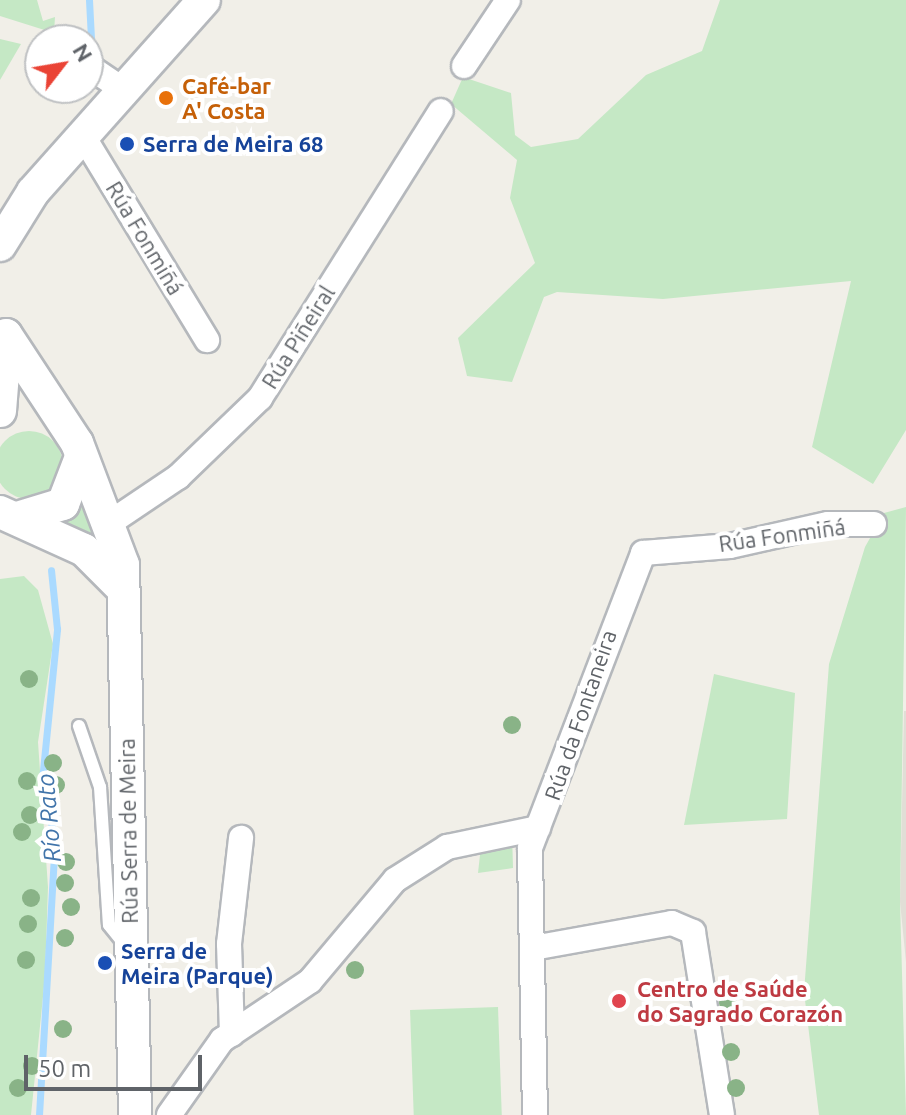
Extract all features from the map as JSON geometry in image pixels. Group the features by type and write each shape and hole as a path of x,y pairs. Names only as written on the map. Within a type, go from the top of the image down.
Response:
{"street":[{"path":"0,245 33,192 204,0"},
{"path":"464,66 508,0"},
{"path":"104,77 125,91"},
{"name":"Rúa Piñeiral","path":"111,522 178,477 260,398 441,111"},
{"name":"Rúa Fonmiñá","path":"83,136 207,340"},
{"name":"Rúa Serra de Meira","path":"3,324 0,412 30,408 60,420"},
{"name":"Rúa Serra de Meira","path":"3,324 81,457 111,522 122,588 131,1074 135,1115"},
{"path":"9,515 63,504 81,457"},
{"path":"9,515 84,550 122,588"},
{"name":"Rúa Fonmiñá","path":"643,553 730,546 828,524 874,524"},
{"name":"Rúa da Fontaneira","path":"169,1115 207,1056 232,1034 310,981 395,880 431,855 538,828 643,553"},
{"path":"535,1115 530,848 538,828"},
{"path":"232,1034 229,944 241,838"},
{"path":"533,948 672,923 693,932 722,1115"},
{"name":"Rúa Serra de Meira","path":"114,1115 131,1074"}],"lane":[{"path":"79,726 100,787 109,925 129,951"}],"shaded area":[{"path":"906,711 906,962 900,902"}],"green space":[{"path":"0,0 37,0 43,21 55,17 55,24 25,24 0,16"},
{"path":"720,0 906,0 906,430 873,484 812,447 851,281 663,299 557,292 544,297 512,382 467,376 458,338 535,263 510,198 517,160 451,104 463,77 511,93 515,135 531,147 578,139 646,75 702,51"},
{"path":"0,39 21,44 0,80"},
{"path":"29,431 53,441 63,465 53,489 29,499 5,489 -5,465 5,441"},
{"path":"85,499 111,553 57,526"},
{"path":"906,507 900,902 906,1115 819,1115 804,992 829,664 865,547 884,513"},
{"path":"24,576 38,590 53,644 38,742 48,887 45,977 31,1115 0,1115 0,579"},
{"path":"714,674 795,693 787,819 684,825"},
{"path":"512,833 513,868 478,873 482,837"},
{"path":"498,1007 502,1115 414,1115 410,1010"}],"waterway":[{"name":"Río Rato","path":"89,0 90,24"},
{"name":"Río Rato","path":"39,1115 55,841 42,780 57,629 51,570"}],"place":[{"name":"Café-bar A' Costa","path":"166,98"},
{"name":"Serra de Meira 68","path":"127,144"},
{"name":"Serra de Meira (Parque)","path":"105,963"},
{"name":"Centro de Saúde do Sagrado Corazón","path":"619,1001"}]}
